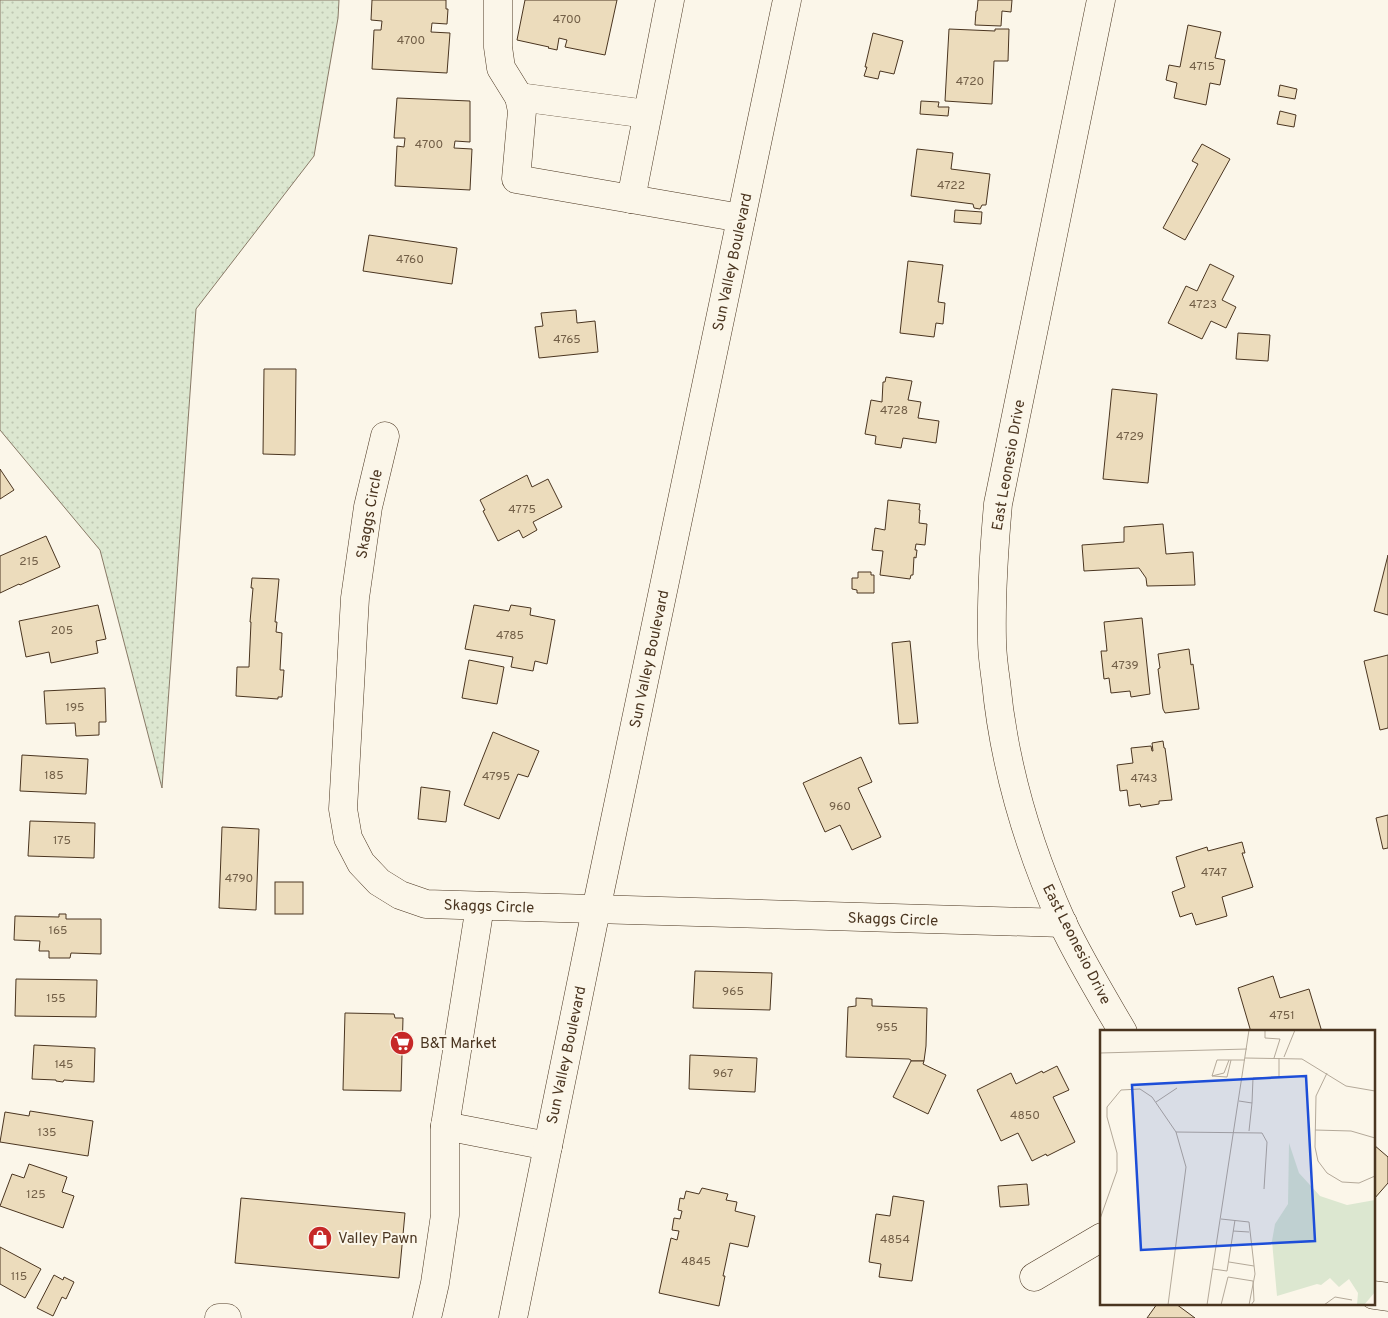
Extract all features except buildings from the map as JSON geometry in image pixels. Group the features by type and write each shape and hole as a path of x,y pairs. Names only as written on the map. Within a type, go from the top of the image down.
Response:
{"street":[{"path":"498,0 498,47 501,68 519,97 522,112 516,179 741,218"},
{"path":"631,199 670,0"},
{"name":"Sun Valley Boulevard","path":"513,1318 596,910 787,0"},
{"name":"East Leonesio Drive","path":"1101,0 998,504 992,570 992,642 1001,727 1014,789 1034,852 1063,923 1092,980 1122,1030"},
{"path":"519,97 648,114"},
{"name":"Skaggs Circle","path":"384,436 368,507 355,598 343,809 348,838 361,863 379,882 400,896 426,904 1063,923"},
{"path":"427,1318 435,1282 445,1215 445,1126 480,906"},
{"path":"445,1126 548,1146"},
{"path":"1034,1277 1100,1238"},
{"path":"219,1318 227,1318"}],"green space":[{"path":"0,0 339,0 338,18 314,156 196,309 162,788 100,550 0,430"}],"place":[{"name":"B&T Market","path":"402,1043"},
{"name":"Valley Pawn","path":"320,1238"}]}
